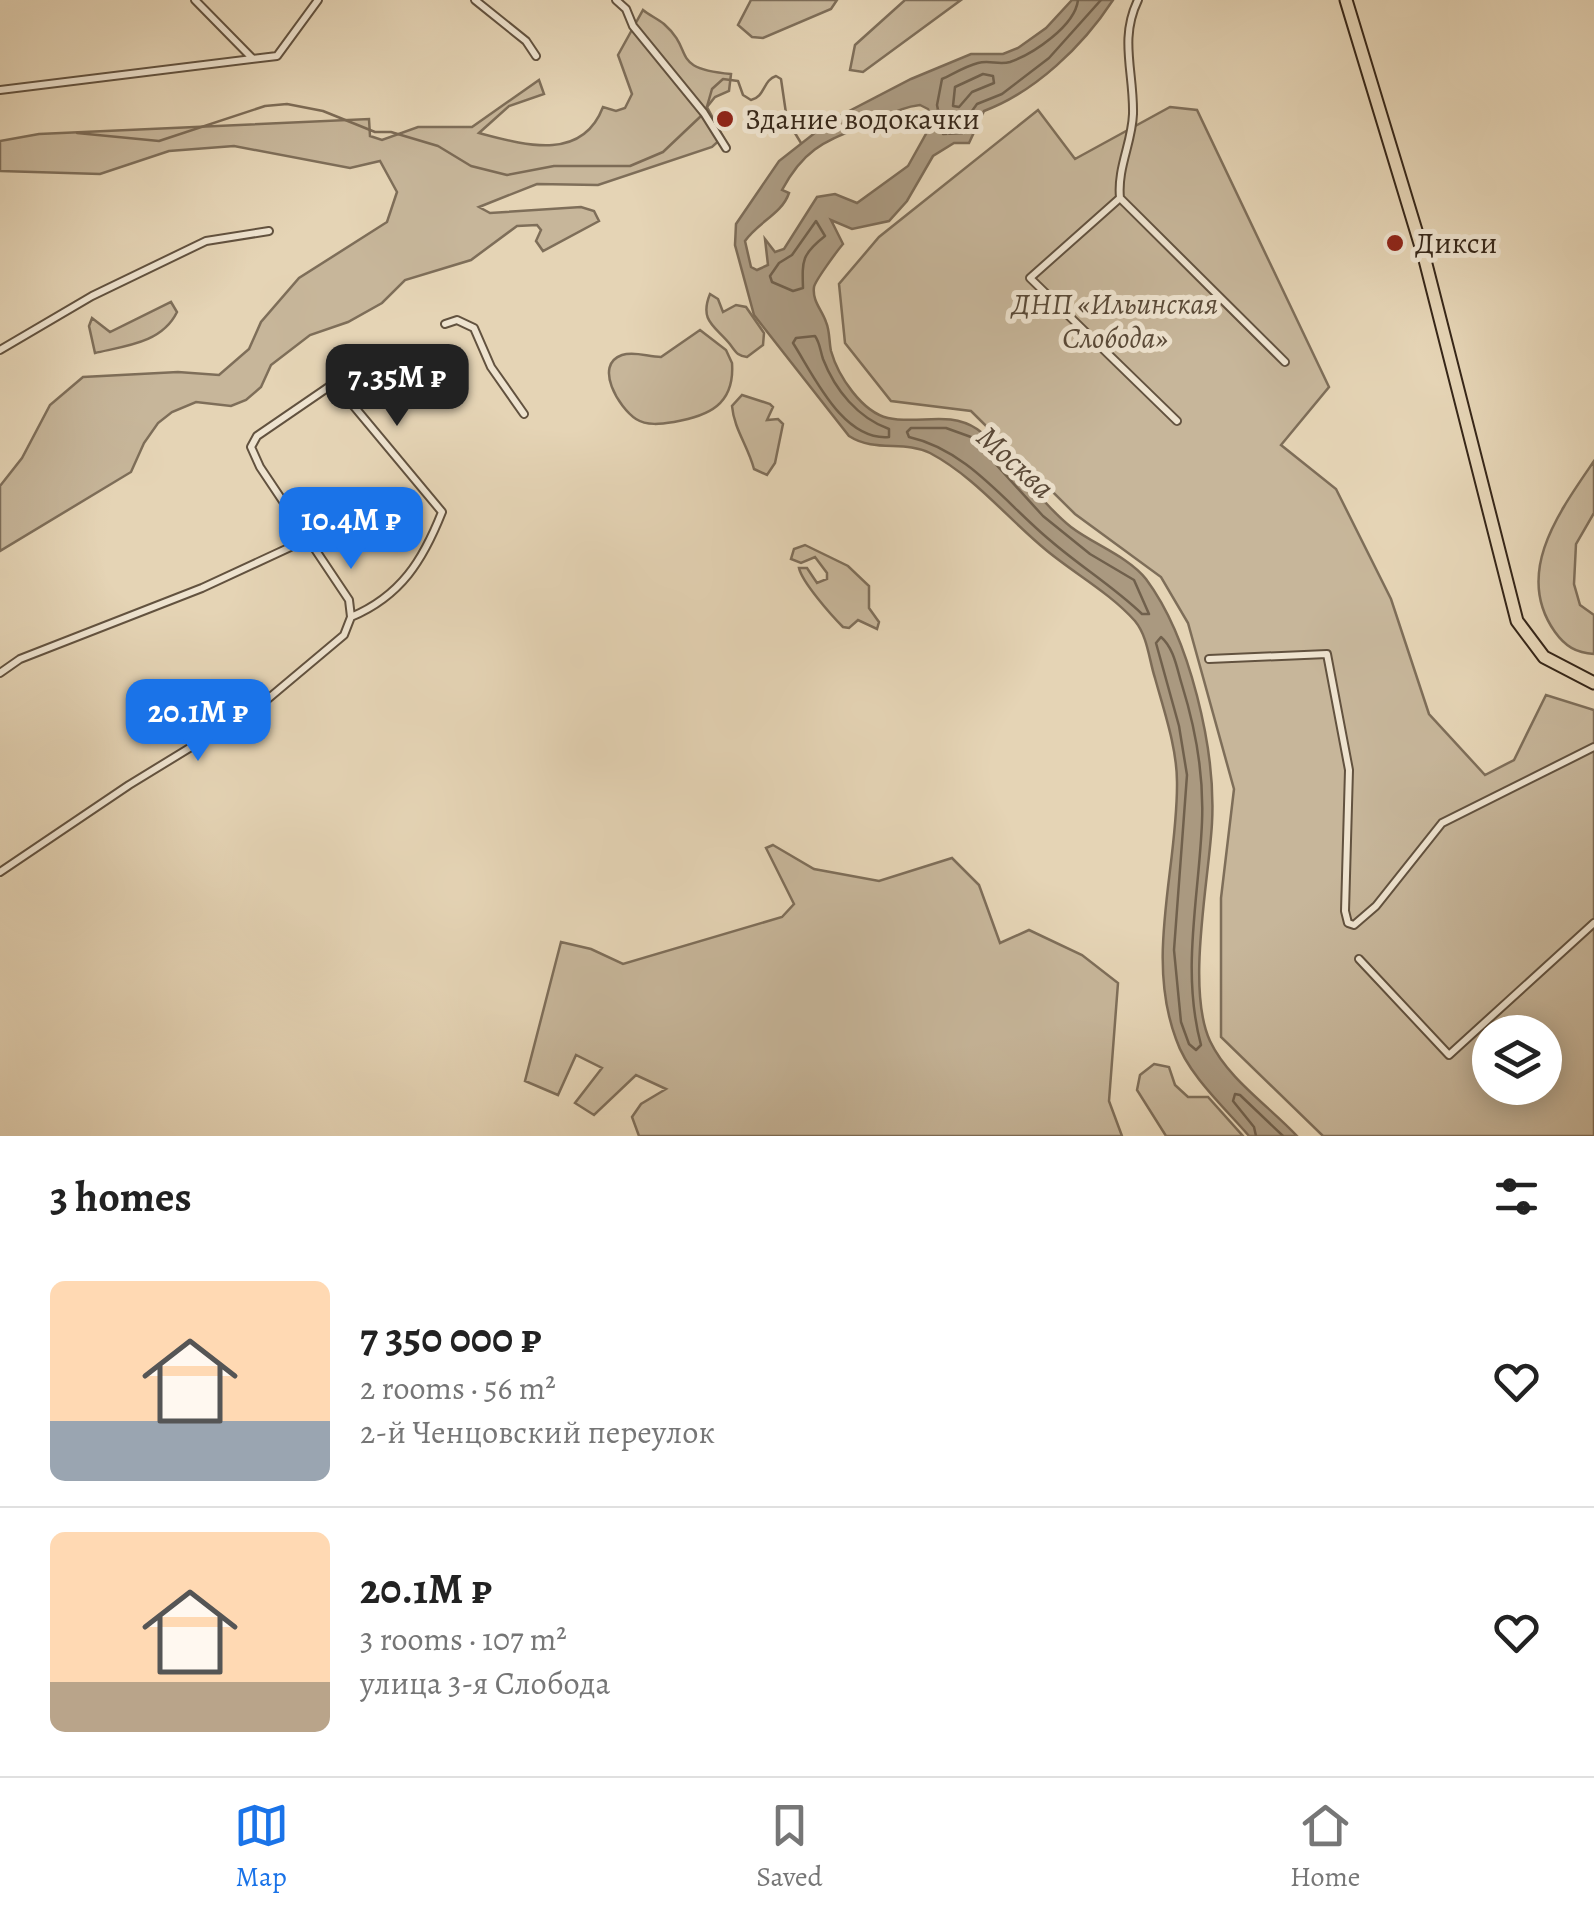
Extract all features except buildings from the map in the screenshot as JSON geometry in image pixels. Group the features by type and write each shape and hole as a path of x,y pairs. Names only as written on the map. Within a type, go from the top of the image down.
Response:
{"main road":[{"path":"1346,0 1425,260 1516,621 1544,658 1594,683"}],"street":[{"path":"195,0 253,59"},
{"path":"0,90 277,56 318,0"},
{"path":"475,0 526,41 536,56"},
{"path":"616,0 704,113 726,148"},
{"path":"1138,0 1126,25 1133,118 1118,179 1120,198 1285,362"},
{"path":"1120,198 1030,278 1177,421"},
{"path":"0,350 92,296 206,241 269,231"},
{"path":"445,324 457,320 474,328 491,366 524,414"},
{"path":"0,872 129,785 263,703 344,635 351,617 349,600 251,446 256,436 330,386 337,386 442,512 425,555 406,577 374,608 351,617"},
{"path":"0,673 20,658 310,542"},
{"path":"1210,659 1327,654 1349,770 1345,911 1348,923 1354,925 1376,906 1442,824 1594,747"},
{"path":"1358,959 1450,1055 1594,923"}],"green space":[{"path":"751,0 837,0 831,9 763,38 752,37 738,25"},
{"path":"905,0 961,0 863,72 850,70 855,45"},
{"path":"643,10 664,24 691,63 731,74 729,91 715,97 707,107 723,137 712,147 598,185 537,184 479,207 490,213 581,207 594,211 599,221 543,251 536,241 541,230 537,225 517,226 471,260 405,280 382,303 348,322 310,335 271,365 261,387 246,400 231,406 196,402 172,412 158,423 144,443 131,472 0,551 0,486 22,458 50,405 83,377 178,372 219,375 249,349 261,322 299,278 387,222 397,192 380,161 350,168 234,146 169,151 100,174 0,171 0,141 39,134 369,119 370,136 382,140 418,127 472,127 539,80 544,94 509,106 479,133 533,145 567,143 594,124 603,107 616,111 625,108 632,94 618,55"},
{"name":"ДНП «Ильинская Слобода»","path":"1170,107 1197,110 1329,387 1281,445 1336,489 1391,599 1429,714 1485,775 1514,760 1546,695 1594,710 1594,1136 1323,1136 1221,1037 1221,898 1234,789 1188,623 1161,577 1075,514 971,411 891,401 845,343 839,284 879,237 1038,110 1075,159"},
{"path":"710,294 718,299 723,312 736,305 746,307 764,333 763,345 747,357 737,353 707,317"},
{"path":"171,302 177,312 162,331 142,342 95,353 89,326 92,318 110,332"},
{"path":"700,330 726,350 732,363 732,377 724,399 708,412 669,423 645,423 629,414 616,397 609,377 614,360 627,354 661,357"},
{"path":"742,395 770,404 773,407 767,420 778,419 783,424 775,463 767,475 754,469 735,422 732,406"},
{"path":"1594,461 1594,513 1576,544 1574,584 1580,605 1594,615 1594,654 1576,650 1559,637 1543,610 1539,587 1546,543"},
{"path":"805,545 848,566 869,586 869,608 879,622 877,629 858,620 849,628 843,627 825,607 799,568 807,568 817,583 827,579 827,573 815,557 801,563 791,559 794,549"},
{"path":"773,845 814,869 879,881 952,858 979,885 1000,943 1029,930 1082,955 1118,983 1109,1101 1122,1136 639,1136 632,1117 641,1104 666,1089 636,1075 594,1115 575,1103 602,1068 576,1055 558,1095 525,1081 561,942 591,949 623,964 782,917 794,904 766,848"},
{"path":"1154,1064 1169,1067 1175,1085 1188,1097 1208,1097 1243,1136 1166,1136 1137,1090 1140,1075"}],"water":[{"path":"1072,0 1113,0 1056,66 1021,92 984,111 969,143 954,143 933,156 907,201 889,221 852,229 831,220 843,244 815,284 814,297 827,325 839,371 869,409 888,418 955,420 977,429 1071,527 1139,571 1162,603 1197,696 1210,762 1212,823 1199,964 1203,1019 1210,1041 1227,1068 1297,1136 1249,1136 1198,1078 1176,1039 1167,1008 1163,944 1176,814 1176,769 1169,730 1139,627 1115,601 1046,550 946,463 920,449 869,444 849,436 754,315 735,245 736,224 779,161 830,121 911,79 971,54 1003,54 1018,48 1046,28","holes":["920,105 928,109 932,123 908,166 857,203 835,194 817,197 784,249 775,252 765,239 768,265 757,270 751,267 745,241 781,207 789,193 782,190 811,153 833,139 902,109"]}],"waterway":[{"path":"706,110 712,89 723,79 738,81 743,95 751,100 776,76 781,79 787,120 801,143"},
{"path":"77,133 159,141 265,106 287,104 323,111 375,132 391,132 438,146 471,166 507,175 554,166 630,166 663,152 701,116"}],"place":[{"name":"Здание водокачки","path":"725,119"},
{"name":"Дикси","path":"1395,243"}],"water label":[{"name":"Москва","path":"1016,462"}]}
